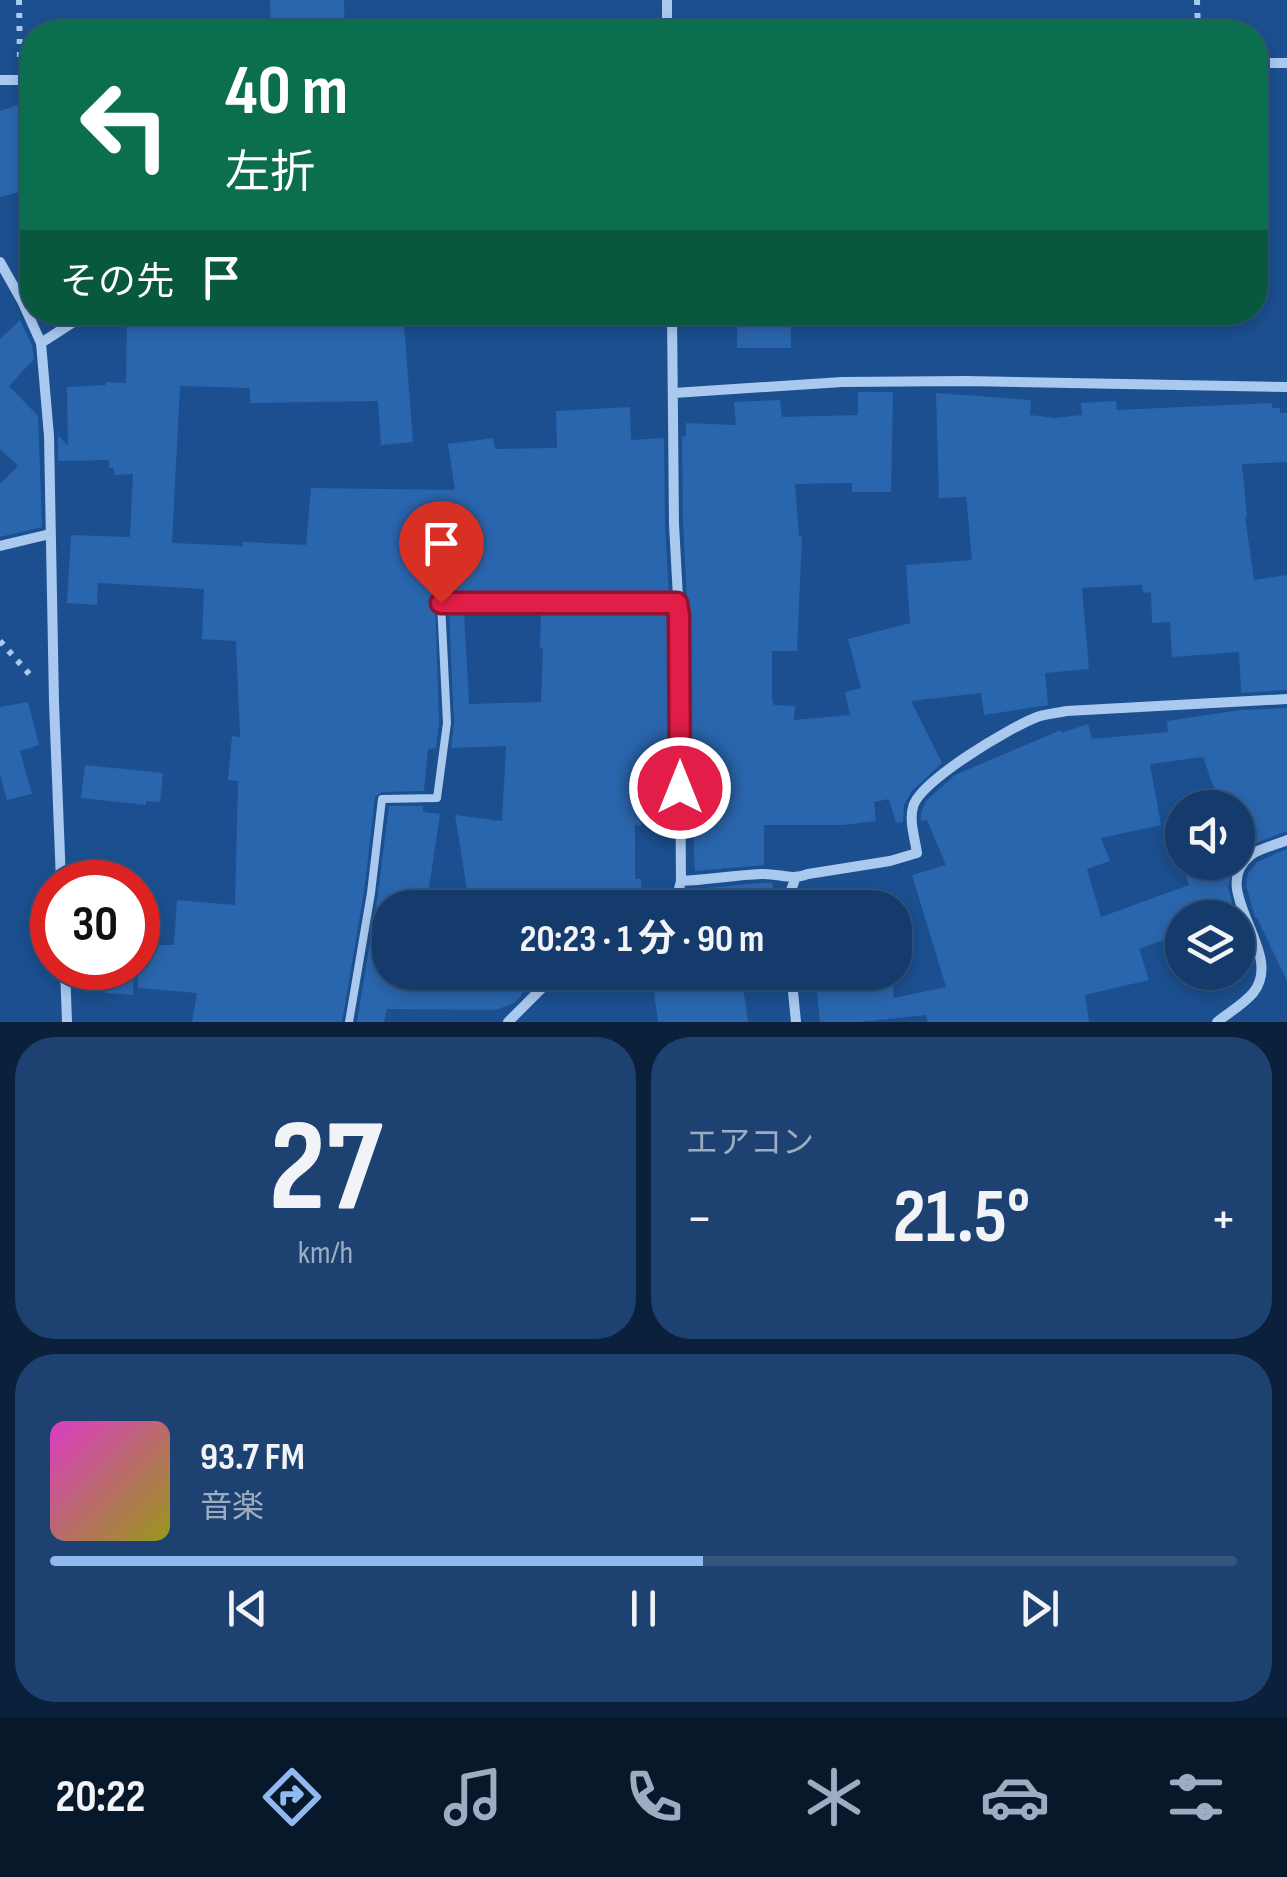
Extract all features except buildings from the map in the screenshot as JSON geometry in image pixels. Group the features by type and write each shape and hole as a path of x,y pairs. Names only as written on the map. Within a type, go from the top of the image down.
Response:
{"street":[{"path":"0,262 20,297"},
{"path":"33,325 42,344 49,436 60,860"},
{"path":"42,344 70,325"},
{"path":"672,325 679,616 679,890"},
{"path":"674,392 842,382 1287,387"},
{"path":"0,546 50,534"},
{"path":"681,881 758,874 795,879 917,853 912,818 917,798 991,740 1040,716 1067,711 1287,700"},
{"path":"1217,1022 1253,993 1262,970 1260,954 1236,892 1242,866 1251,855 1287,840"},
{"path":"791,890 795,879"},
{"path":"65,990 67,1022"},
{"path":"508,1022 540,990"},
{"path":"793,990 796,1022"}],"lane":[{"path":"350,1022 382,799 437,798 447,723 441,603 677,603"}],"path":[{"path":"0,640 54,702"}],"route":[{"path":"441,603 677,603 680,788"}]}
